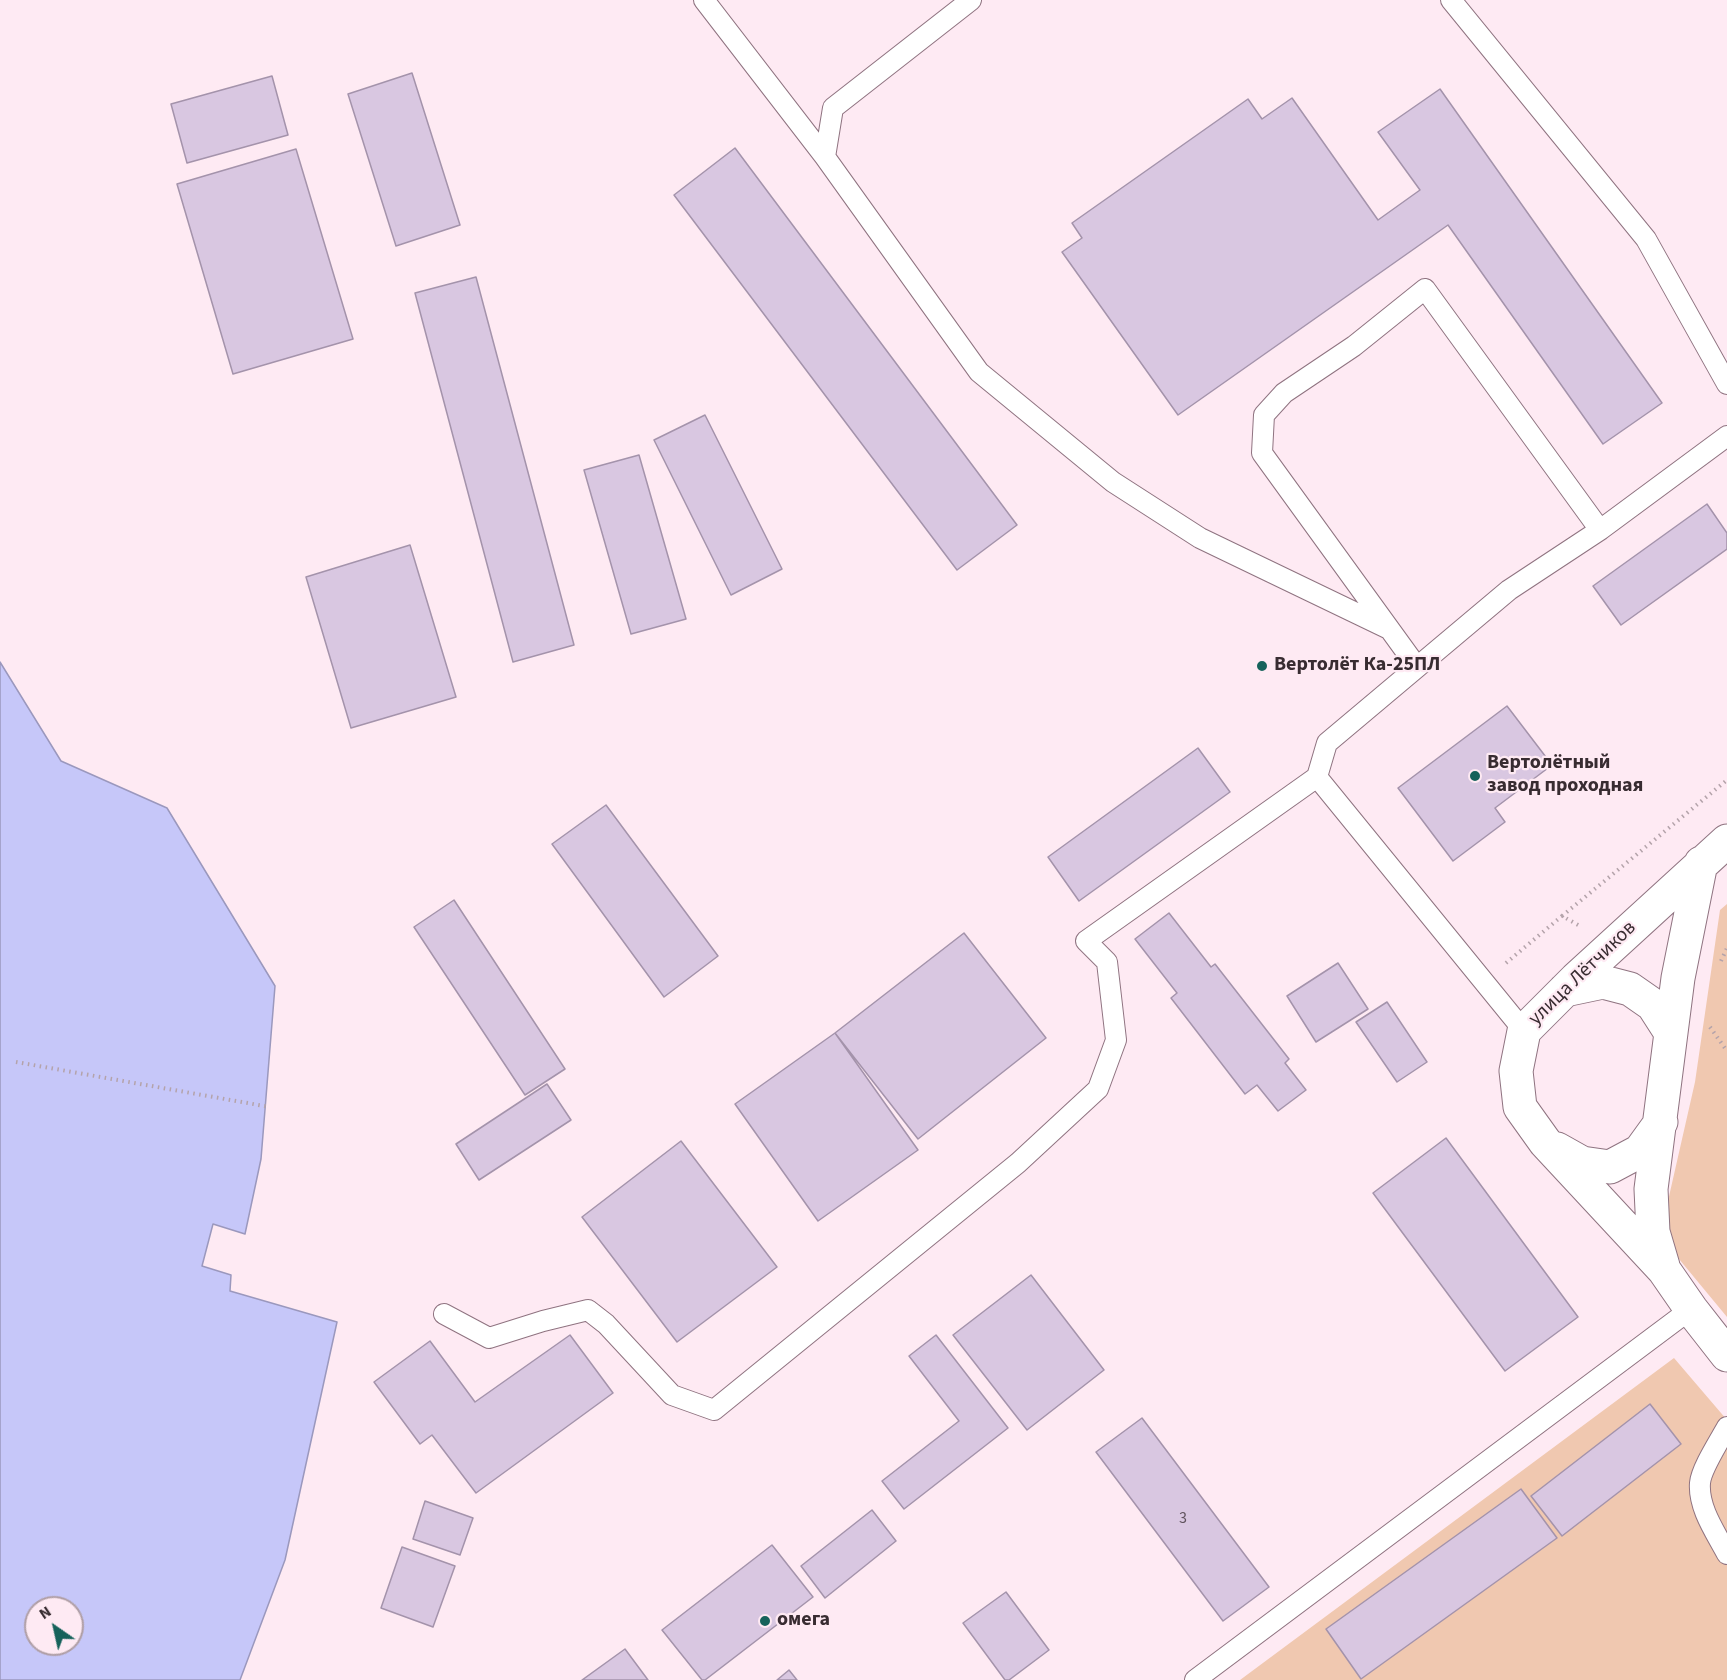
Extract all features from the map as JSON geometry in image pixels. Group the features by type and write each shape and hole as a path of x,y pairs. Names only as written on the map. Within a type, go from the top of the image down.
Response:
{"main road":[{"name":"улица Лётчиков","path":"1727,841 1524,1031 1516,1071 1520,1107 1545,1142 1664,1270 1727,1355"},
{"name":"улица Лётчиков","path":"1664,1270 1653,1232 1651,1189 1678,978 1701,863"},
{"path":"1566,990 1602,982 1630,989 1653,1005 1671,1033"},
{"path":"1545,1142 1582,1163 1610,1167 1640,1151 1661,1122"}],"lane":[{"path":"704,0 825,157 978,372 1113,482 1200,538 1390,630"},
{"path":"825,157 833,108 971,0"},
{"path":"1451,0 1647,239 1727,384"},
{"path":"1417,667 1262,453 1264,415 1284,393 1354,346 1425,289 1600,530"},
{"path":"444,1314 489,1338 588,1310 606,1324 672,1395 714,1410 1018,1163 1098,1089 1116,1040 1107,962 1086,941 1317,777 1327,743 1509,590 1600,530 1727,436"},
{"path":"1317,777 1524,1031"},
{"path":"1195,1680 1691,1309"},
{"path":"1727,1427 1700,1482 1703,1507 1727,1554"}],"path":[{"path":"1562,916 1727,780"},
{"path":"1720,963 1727,948"},
{"path":"1711,1018 1710,1028 1727,1051"},
{"path":"16,1062 270,1107"}],"shaded area":[{"path":"1727,904 1727,1317 1660,1236 1695,1082 1720,910"},
{"path":"1674,1358 1727,1420 1727,1680 1240,1680"}],"water":[{"path":"0,662 61,761 167,808 275,986 261,1159 245,1234 213,1224 202,1266 231,1275 230,1291 337,1322 285,1560 240,1680 0,1680"}],"building":[{"path":"412,73 460,225 396,246 348,94"},
{"path":"272,76 288,135 187,163 171,104"},
{"path":"1440,89 1662,403 1603,444 1448,225 1178,415 1062,252 1082,238 1072,223 1248,99 1262,119 1292,98 1378,220 1420,190 1378,132"},
{"path":"735,148 1017,525 957,570 674,195"},
{"path":"296,149 353,339 233,374 177,184"},
{"path":"476,277 574,645 513,662 415,293"},
{"path":"705,415 782,569 731,595 654,440"},
{"path":"639,455 686,619 631,634 584,470"},
{"path":"1707,504 1727,533 1727,549 1621,625 1593,586"},
{"path":"410,545 456,697 351,728 306,577"},
{"name":"Вертолётный завод проходная","path":"1507,706 1552,765 1495,808 1505,822 1453,861 1398,788"},
{"path":"1198,748 1230,792 1079,901 1048,857"},
{"path":"606,805 718,956 664,997 552,844"},
{"path":"454,900 565,1069 525,1095 414,927"},
{"path":"1169,913 1211,967 1215,964 1289,1059 1285,1063 1306,1090 1278,1111 1257,1085 1245,1094 1171,998 1177,993 1135,939"},
{"path":"964,933 1046,1038 918,1139 835,1033"},
{"path":"1338,963 1368,1009 1316,1042 1287,996"},
{"path":"1387,1002 1427,1062 1397,1082 1356,1022"},
{"path":"835,1033 918,1150 818,1221 735,1104"},
{"path":"547,1084 571,1120 479,1180 456,1144"},
{"path":"1446,1138 1578,1317 1505,1371 1373,1193"},
{"path":"681,1141 777,1267 677,1342 582,1217"},
{"path":"1031,1275 1104,1370 1027,1430 953,1335"},
{"path":"570,1335 613,1393 476,1493 432,1435 420,1444 374,1382 430,1341 475,1402"},
{"path":"936,1335 1008,1428 904,1509 882,1481 959,1421 909,1356"},
{"path":"1650,1404 1681,1444 1562,1536 1531,1496"},
{"path":"1142,1418 1269,1587 1223,1621 1096,1452"},
{"path":"1521,1489 1557,1538 1361,1679 1326,1629"},
{"path":"425,1501 473,1518 460,1555 413,1539"},
{"path":"872,1510 896,1541 825,1598 801,1566"},
{"path":"772,1545 813,1597 702,1680 662,1630"},
{"path":"402,1547 455,1566 433,1627 381,1608"},
{"path":"1006,1592 1049,1650 1009,1680 1005,1680 963,1623"},
{"path":"625,1649 648,1680 582,1680"},
{"path":"789,1670 797,1680 777,1680"}],"place":[{"name":"Вертолёт Ка-25ПЛ","path":"1262,666"},
{"name":"Вертолётный завод проходная","path":"1475,776"},
{"name":"омега","path":"765,1621"}]}
